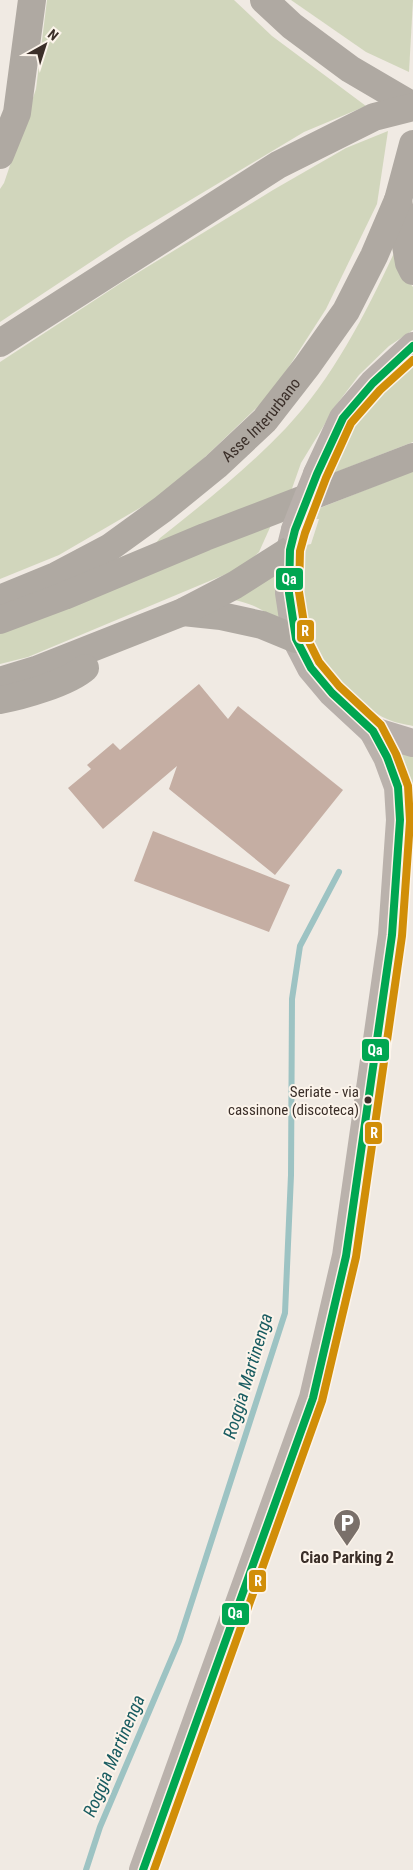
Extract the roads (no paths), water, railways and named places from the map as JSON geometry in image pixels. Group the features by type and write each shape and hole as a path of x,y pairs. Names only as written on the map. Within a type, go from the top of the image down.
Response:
{"highway":[{"path":"0,155 17,114 30,27 32,0"},
{"path":"264,0 292,26 350,69 413,107"},
{"path":"0,90 30,27"},
{"path":"0,343 278,165 374,118 413,107"},
{"name":"Asse Interurbano","path":"0,599 56,576 109,548 163,509 216,466 265,420 307,366 346,310 374,256 398,200 413,144"},
{"path":"398,200 409,263 413,271"},
{"path":"0,620 413,457"},
{"path":"0,681 36,670 183,612 235,585 293,540"},
{"path":"183,612 221,616 262,625 296,639"},
{"path":"0,700 46,687 81,672 121,637"}],"main road":[{"path":"143,1870 313,1398 346,1256 392,936 400,820 398,787 387,756 373,731 332,693 311,668 296,639 289,593 293,540 317,474 343,418 373,383 413,346"},
{"path":"373,731 413,743"},
{"path":"392,936 413,874"}],"waterway":[{"name":"Roggia Martinenga","path":"86,1870 100,1827 179,1641 285,1313 291,1175 292,999 300,946 339,872"}],"place":[{"name":"Seriate - via cassinone (discoteca)","path":"368,1100"},
{"name":"Ciao Parking 2","path":"347,1547"}]}
